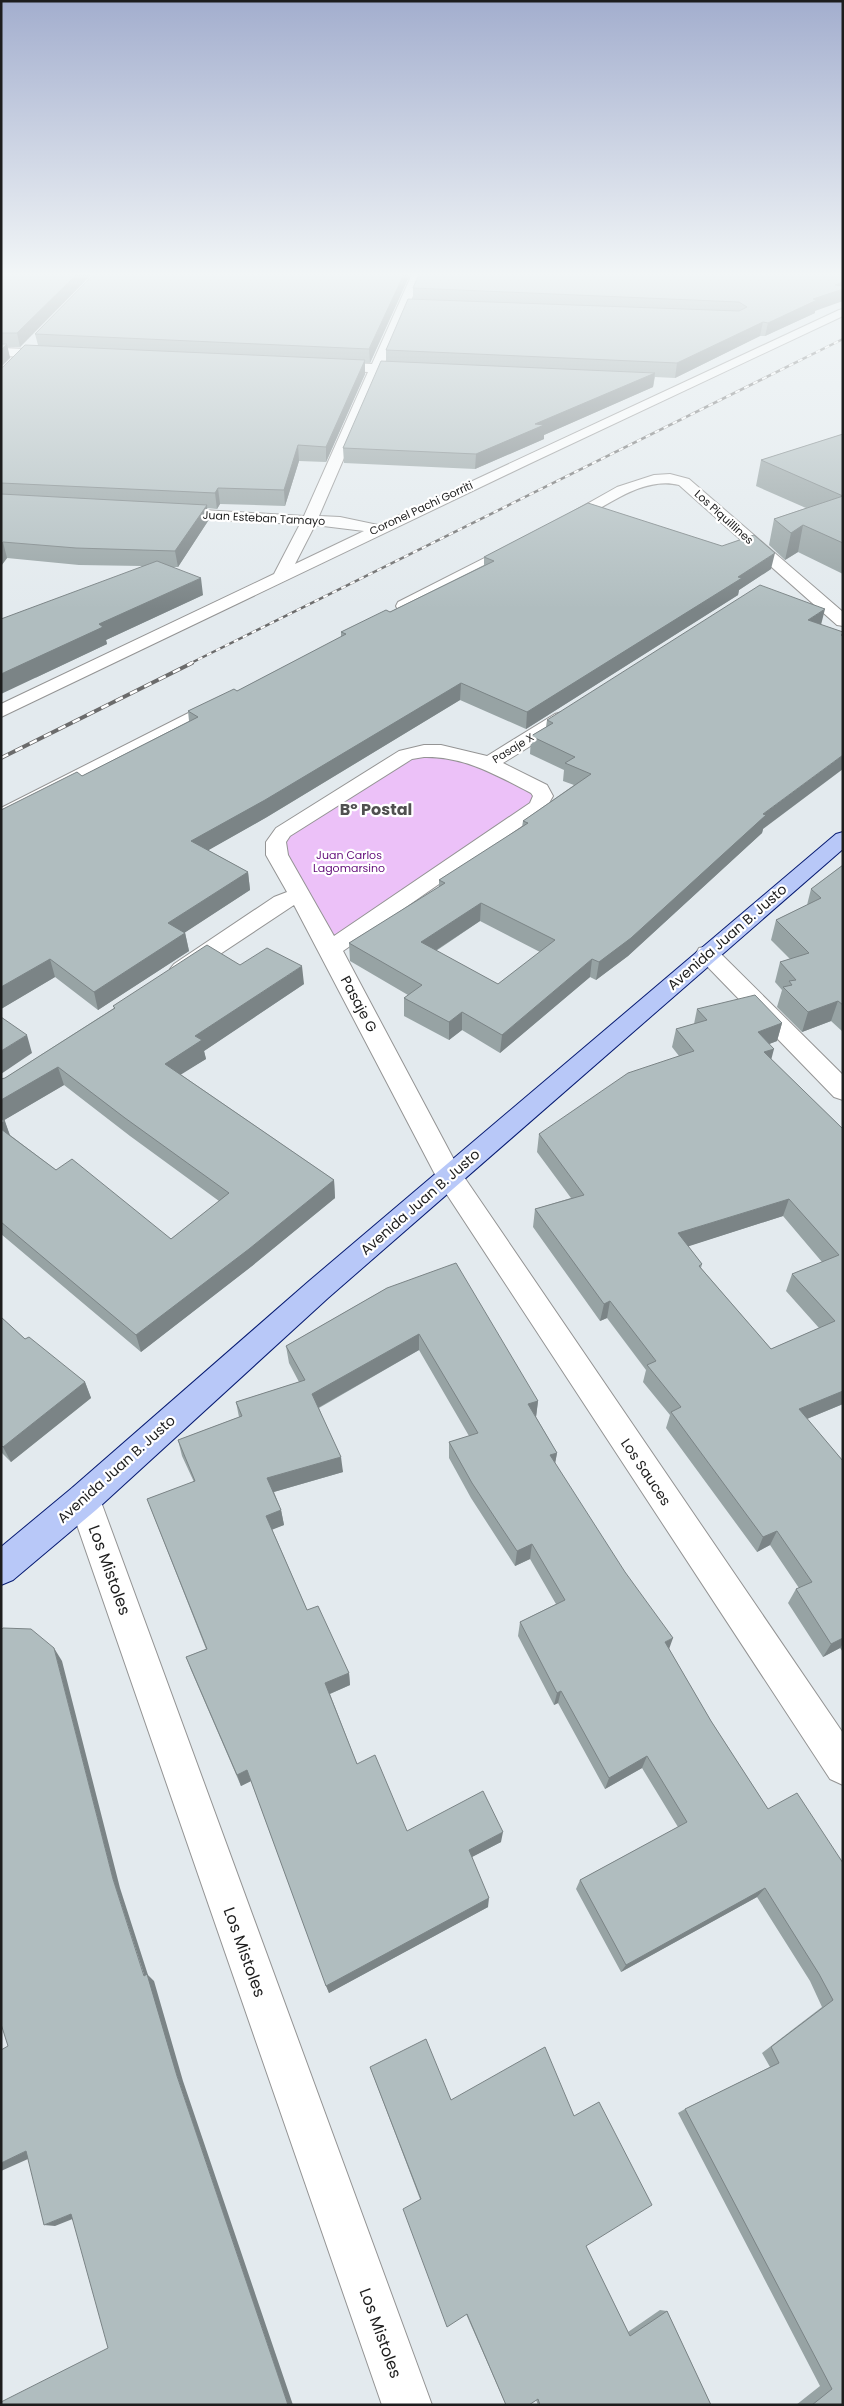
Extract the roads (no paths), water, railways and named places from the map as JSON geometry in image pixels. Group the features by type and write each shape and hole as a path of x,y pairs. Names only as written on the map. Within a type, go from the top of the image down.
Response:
{"street":[{"path":"280,578 310,520 369,384"},
{"name":"Coronel Pachi Gorriti","path":"1,711 280,578 377,529 686,384"},
{"name":"Los Piquillines","path":"549,530 638,483 656,478 670,477 684,482 843,621"},
{"name":"Juan Esteban Tamayo","path":"151,512 310,520 347,523 377,529"},
{"path":"391,613 532,539"},
{"path":"771,584 794,579"},
{"path":"1,816 235,695"},
{"name":"Pasaje X","path":"488,764 579,708"},
{"name":"Pasaje G","path":"450,1177 330,949 277,855 276,842 283,832 406,756 418,751 447,750 488,764"},
{"path":"330,949 538,806 542,796 540,789 488,764"},
{"name":"Avenida Juan B. Justo","path":"1,1569 84,1499 318,1290 843,838"},
{"path":"160,983 282,902 298,895"},
{"path":"707,954 843,1091"},
{"name":"Los Sauces","path":"450,1177 843,1766"},
{"name":"Los Mistoles","path":"84,1499 407,2405"}],"railway":[{"path":"189,664 752,384"},
{"path":"1,758 192,663"}],"district":[{"name":"Bº Postal","path":"376,809"}],"park label":[{"name":"Juan Carlos Lagomarsino","path":"349,861"}]}
